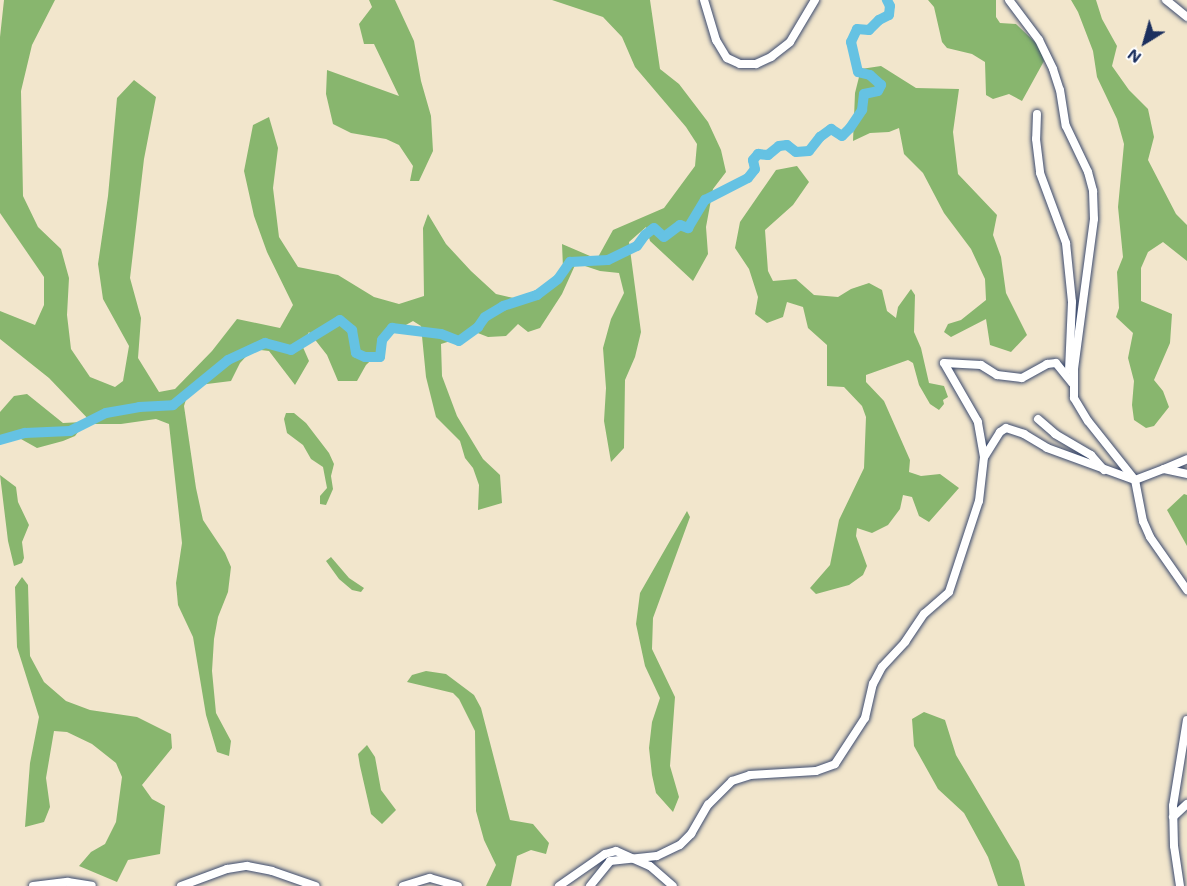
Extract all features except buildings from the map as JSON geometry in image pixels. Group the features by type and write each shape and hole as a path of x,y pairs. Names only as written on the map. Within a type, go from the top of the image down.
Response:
{"street":[{"path":"704,0 716,40 727,58 740,64 756,64 771,57 790,42 815,0"},
{"path":"1009,0 1039,40 1053,69 1060,90 1066,126 1088,172 1093,191 1094,219 1071,380"},
{"path":"1166,0 1187,17"},
{"path":"1037,114 1036,139 1040,173 1066,243 1072,302 1071,380 1078,406 1135,480 1143,521 1150,537 1187,590"},
{"path":"590,886 610,861 657,856 680,845 691,834 708,805 732,781 750,775 816,771 836,764 864,718 873,684 882,667 905,642 924,614 950,592 979,501 984,457 978,422 945,362 978,364 997,375 1018,378 1031,375 1047,364 1056,363 1071,380"},
{"path":"1038,419 1055,434 1091,455 1104,470"},
{"path":"984,457 1000,432 1006,428 1104,470 1135,480 1187,459"},
{"path":"1164,469 1187,474"},
{"path":"1180,886 1174,846 1173,817 1176,775 1187,720"},
{"path":"1173,817 1187,804"},
{"path":"559,886 605,854 616,852 656,870 673,886"},
{"path":"181,886 227,869 247,867 272,871 315,886"},
{"path":"403,886 430,878 458,886"},
{"path":"33,886 68,882 92,886"}],"green space":[{"path":"4,0 55,0 32,45 21,91 23,196 38,227 61,249 69,278 67,315 71,349 90,377 115,387 123,381 129,346 103,299 98,264 108,196 117,98 134,80 156,97 144,159 130,278 141,318 138,358 159,392 175,389 212,351 237,319 280,328 293,305 267,252 254,216 244,171 253,125 269,117 278,148 273,188 279,237 298,267 338,275 374,297 399,304 424,296 423,228 428,214 446,244 471,271 496,294 518,299 548,284 563,268 562,244 597,259 613,230 664,208 695,166 697,144 686,127 635,67 622,37 603,17 552,0 650,0 660,69 679,84 708,122 721,150 726,172 713,189 706,227 708,254 693,281 650,241 646,227 629,242 641,332 635,357 625,380 624,448 611,462 604,421 606,388 603,348 611,319 624,293 619,273 600,271 576,263 562,294 540,328 528,332 518,324 506,336 488,337 470,330 460,338 441,344 442,376 457,416 483,459 500,475 502,503 478,510 479,485 473,468 465,458 460,441 436,417 426,377 421,326 413,321 388,335 384,348 366,365 357,381 338,381 327,355 309,332 302,345 309,361 295,385 269,351 253,349 240,363 231,381 199,385 188,393 184,406 203,520 225,553 231,567 228,592 218,617 212,671 216,713 231,741 229,756 217,752 206,715 193,637 178,605 176,583 182,543 169,424 156,419 121,424 93,424 49,378 0,339 0,311 35,325 44,305 44,277 0,213 0,37"},
{"path":"369,0 395,0 414,41 421,81 431,116 433,151 419,181 410,181 413,166 399,145 386,139 351,133 333,124 326,94 327,70 399,96 374,44 364,44 359,24 372,7"},
{"path":"928,0 996,0 996,17 1000,23 1016,24 1039,46 1044,61 1022,101 1009,94 993,99 986,95 985,62 972,54 947,48 942,42 934,7"},
{"path":"1071,0 1096,0 1102,19 1117,46 1112,66 1129,90 1148,109 1154,137 1148,160 1176,214 1187,225 1187,261 1163,242 1148,252 1141,268 1141,301 1172,314 1170,343 1154,380 1163,391 1169,407 1154,426 1146,428 1134,420 1132,405 1134,381 1128,358 1133,333 1116,317 1119,308 1117,272 1123,257 1118,207 1124,144 1117,119 1097,77 1093,51"},
{"path":"881,66 916,88 959,89 953,132 958,174 997,215 993,235 1001,257 1006,293 1027,335 1011,352 990,345 986,319 951,337 944,332 948,324 961,320 986,300 985,279 971,249 944,213 923,173 904,154 899,128 889,132 870,133 853,141 855,93 861,69"},
{"path":"797,166 809,182 793,205 765,230 768,271 773,281 796,279 814,295 838,297 851,289 869,283 882,290 887,311 896,318 898,307 911,289 915,295 914,332 921,348 929,383 944,386 948,397 943,400 944,404 939,410 930,404 919,385 913,363 908,360 866,375 866,382 884,401 910,460 909,472 921,476 940,474 959,488 929,522 919,516 912,497 903,495 900,509 888,525 872,533 857,528 856,536 867,566 863,575 849,585 816,594 810,588 830,565 839,520 864,468 866,417 862,406 844,387 827,386 827,345 808,328 803,307 787,302 783,317 767,323 755,314 758,297 749,269 735,248 740,222 776,170"},
{"path":"27,394 63,423 83,422 81,428 75,436 37,448 12,434 0,441 0,412 14,396"},
{"path":"286,413 294,413 306,423 329,453 334,464 331,476 333,489 326,505 320,504 320,496 327,488 323,467 311,459 303,445 287,433 284,419"},
{"path":"0,475 16,487 18,502 29,525 22,542 24,558 22,563 14,566 8,541"},
{"path":"1184,494 1187,495 1187,546 1167,510"},
{"path":"687,511 690,517 653,618 652,649 675,697 670,766 679,797 673,812 656,793 652,775 649,748 652,722 660,698 645,666 636,624 640,593"},
{"path":"331,557 349,578 364,588 361,592 352,590 339,579 326,561"},
{"path":"22,577 28,585 30,656 44,682 66,701 90,710 137,717 171,734 172,748 142,785 152,799 165,806 160,854 128,860 117,882 79,866 91,852 105,844 116,822 122,777 116,763 92,744 67,732 54,731 46,778 50,807 44,822 25,827 30,763 39,717 17,647 15,587"},
{"path":"426,671 446,674 474,695 481,708 510,820 533,824 549,843 546,854 531,850 517,856 511,886 486,886 496,865 484,840 476,811 475,731 459,699 453,693 407,682 412,675"},
{"path":"924,712 945,720 956,755 1019,861 1025,886 998,886 988,857 964,813 938,789 914,746 912,719"},
{"path":"367,745 375,757 381,790 396,810 382,824 371,814 360,766 358,754"}],"waterway":[{"path":"0,440 25,433 70,431 106,413 139,407 173,405 228,360 265,343 291,350 340,320 352,330 356,353 365,357 380,357 382,340 392,328 441,334 459,341 478,327 485,317 503,306 537,295 558,279 570,262 608,260 637,246 654,228 664,237 680,225 688,228 705,200 748,178 755,169 753,160 758,154 768,155 779,146 787,145 796,152 809,151 820,137 831,129 842,136 850,128 862,110 864,94 878,91 881,85 870,75 858,72 851,42 857,29 869,30 879,20 889,15 890,6 887,0"}]}
